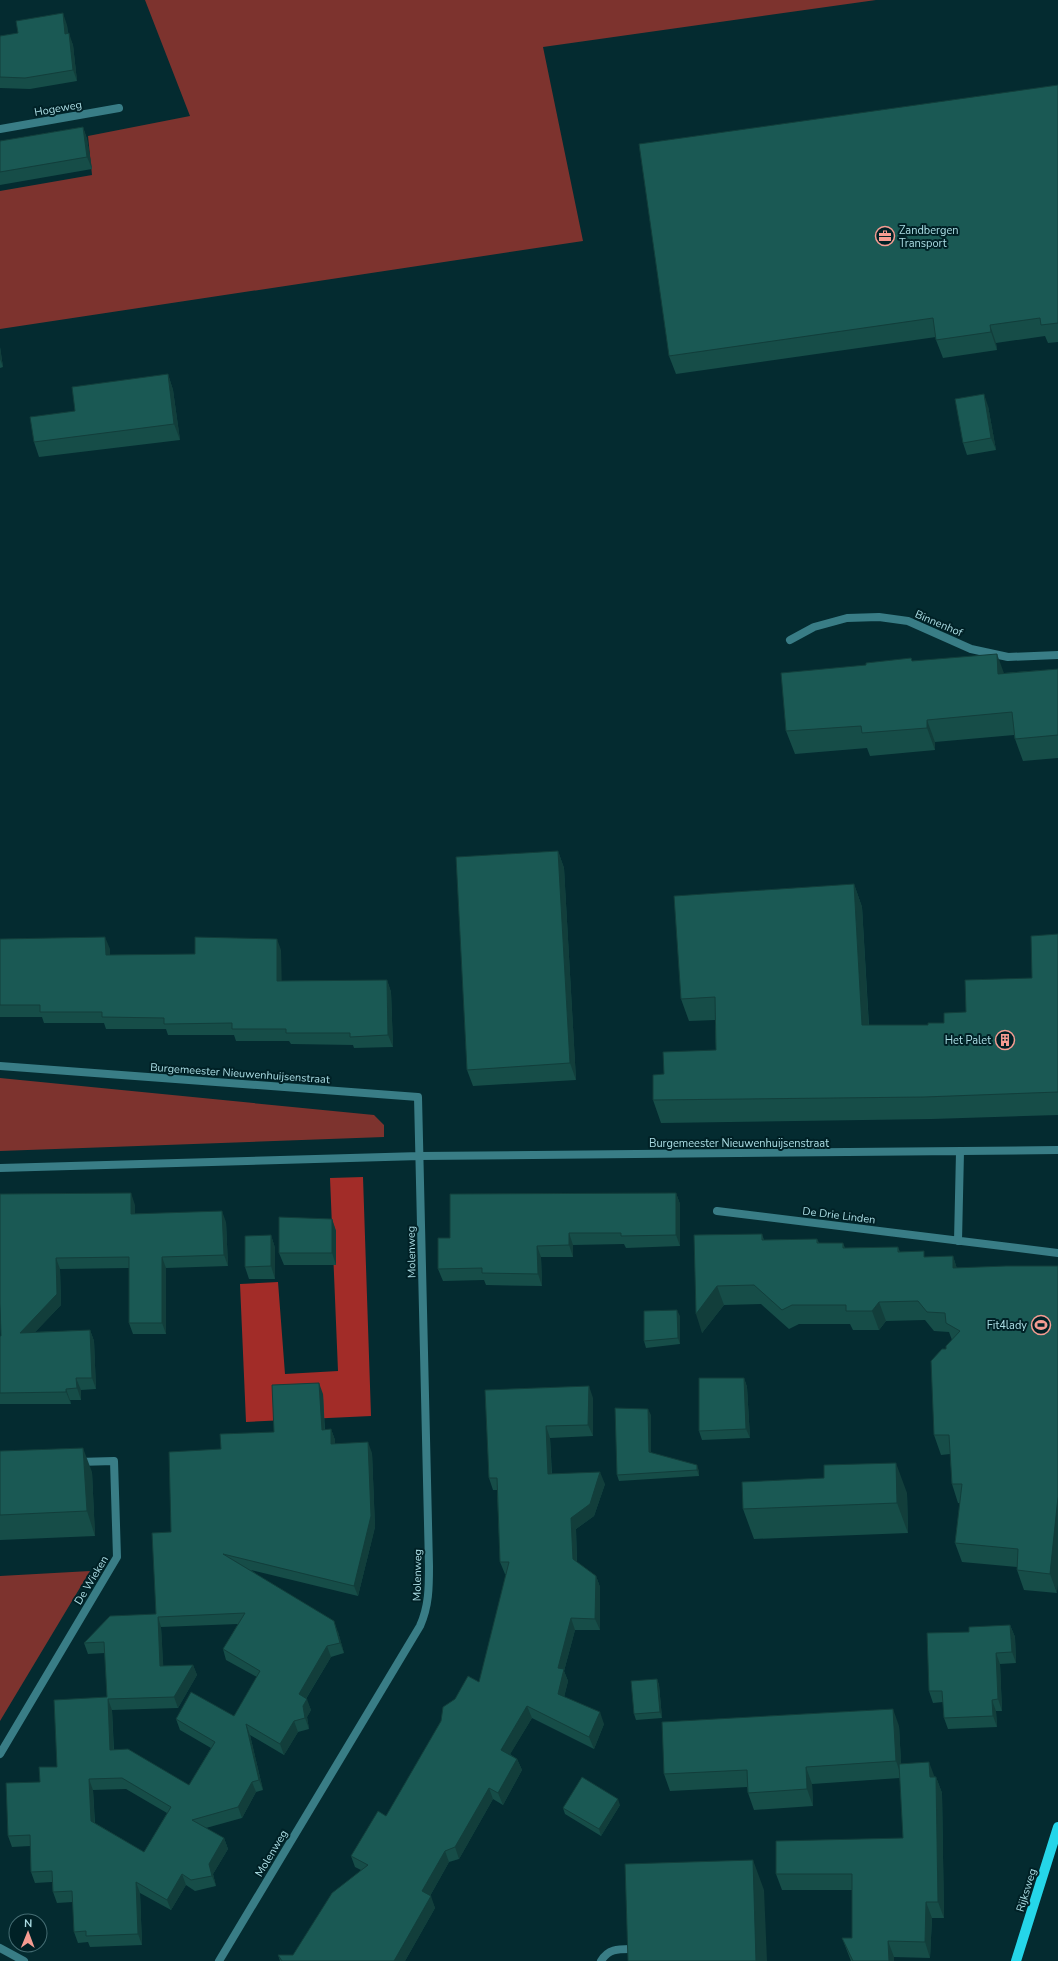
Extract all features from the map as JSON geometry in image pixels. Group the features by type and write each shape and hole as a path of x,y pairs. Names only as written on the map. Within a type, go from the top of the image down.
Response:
{"main road":[{"name":"Rijksweg","path":"1016,1961 1058,1827"}],"street":[{"name":"Hogeweg","path":"0,129 119,108"},
{"name":"Binnenhof","path":"790,640 814,627 847,618 879,617 908,621 971,649 1008,657 1058,655"},
{"name":"Burgemeester Nieuwenhuijsenstraat","path":"0,1066 418,1097 420,1156"},
{"name":"Burgemeester Nieuwenhuijsenstraat","path":"0,1168 420,1156 1058,1150"},
{"path":"958,1241 960,1152"},
{"name":"Molenweg","path":"219,1961 420,1626 426,1612 429,1591 429,1572 420,1156"},
{"name":"De Drie Linden","path":"717,1211 1058,1253"},
{"name":"De Wieken","path":"0,1754 117,1557 114,1461 68,1463"},
{"path":"0,1948 24,1961"},
{"path":"601,1961 609,1952 617,1949 630,1949"}],"shaded area":[{"path":"145,0 876,0 543,47 583,241 0,329 0,191 92,175 88,136 190,116"},
{"path":"0,1078 374,1115 384,1125 384,1137 0,1151"},
{"path":"363,1177 371,1416 246,1422 240,1284 278,1282 285,1374 338,1371 330,1178"},
{"path":"90,1571 0,1721 0,1576"}],"building":[{"path":"63,13 65,34 69,33 73,70 25,78 0,77 0,36 18,33 16,21"},
{"path":"1058,85 1058,323 1041,325 1040,318 990,325 991,332 936,340 933,318 669,356 639,144"},
{"path":"83,127 87,157 0,172 0,141"},
{"path":"168,374 174,424 34,442 30,417 75,411 72,387"},
{"path":"984,394 991,438 963,443 955,399"},
{"path":"997,654 998,674 1058,669 1058,735 1015,739 1012,712 927,720 927,728 862,733 861,726 786,731 781,673 866,665 866,663 911,658 912,661"},
{"path":"558,851 570,1063 467,1070 456,857"},
{"path":"854,884 862,1025 928,1025 928,1023 944,1023 944,1013 966,1012 965,980 1032,978 1031,936 1058,934 1058,1092 924,1097 653,1100 653,1075 664,1074 663,1052 716,1050 715,997 681,999 674,896"},
{"path":"105,937 106,955 195,954 195,937 277,939 277,981 387,980 388,1035 350,1037 350,1033 286,1033 286,1029 232,1029 232,1023 164,1024 164,1018 102,1017 102,1012 40,1012 40,1005 0,1005 0,939"},
{"path":"131,1193 131,1214 222,1211 224,1255 162,1257 162,1323 129,1323 129,1257 56,1258 57,1294 20,1333 90,1330 92,1378 76,1378 77,1388 66,1389 66,1392 0,1393 0,1194"},
{"path":"676,1193 676,1235 621,1236 621,1233 569,1233 569,1245 537,1246 538,1274 482,1273 482,1268 438,1269 438,1238 450,1238 450,1194"},
{"path":"279,1217 332,1219 332,1253 279,1253"},
{"path":"762,1234 762,1240 817,1239 817,1243 843,1243 843,1248 898,1247 898,1252 924,1251 924,1257 953,1256 953,1268 1058,1266 1058,1497 1050,1574 1017,1570 1018,1549 955,1543 962,1484 952,1484 949,1435 934,1435 931,1361 942,1349 946,1349 946,1346 960,1331 946,1323 945,1313 927,1312 918,1301 879,1302 872,1311 846,1311 846,1305 792,1305 782,1310 754,1285 717,1286 696,1314 694,1235"},
{"path":"271,1235 271,1266 245,1267 245,1236"},
{"path":"677,1310 678,1338 644,1341 644,1311"},
{"path":"699,1378 744,1378 746,1429 699,1431"},
{"path":"319,1383 322,1430 331,1429 331,1444 368,1442 371,1516 354,1586 223,1554 334,1621 340,1643 327,1646 299,1694 307,1699 303,1706 305,1718 294,1721 280,1744 246,1724 259,1780 252,1782 238,1807 192,1820 224,1838 209,1864 212,1876 191,1880 182,1874 167,1900 136,1882 138,1934 86,1936 86,1931 74,1932 72,1891 53,1892 52,1871 31,1872 30,1835 8,1836 6,1783 40,1782 39,1767 57,1767 54,1700 107,1697 104,1642 84,1643 110,1616 156,1614 152,1533 171,1532 169,1452 221,1449 220,1434 274,1432 272,1385","holes":["245,1613 223,1649 260,1671 234,1716 191,1692 176,1719 215,1742 189,1785 128,1749 110,1750 108,1699 174,1697 193,1665 160,1666 158,1617","122,1778 171,1807 144,1852 91,1821 89,1779"]},
{"path":"589,1386 588,1425 546,1426 548,1474 600,1472 590,1504 571,1518 573,1559 596,1576 595,1619 571,1618 558,1668 564,1669 558,1694 600,1712 589,1737 527,1706 501,1750 517,1759 498,1793 489,1788 455,1847 445,1851 422,1891 431,1896 394,1961 282,1961 278,1955 293,1955 332,1893 368,1865 351,1856 378,1811 386,1816 441,1721 443,1707 455,1699 468,1676 479,1682 509,1562 500,1562 497,1478 489,1478 485,1390"},
{"path":"615,1408 648,1409 649,1452 697,1465 697,1470 617,1475"},
{"path":"83,1448 87,1511 0,1515 0,1451"},
{"path":"896,1463 897,1503 743,1509 742,1482 824,1478 824,1465"},
{"path":"1010,1625 1012,1652 996,1653 998,1699 992,1700 993,1716 944,1718 942,1691 929,1691 927,1633 969,1632 969,1627"},
{"path":"657,1679 660,1712 634,1714 631,1681"},
{"path":"893,1709 896,1761 806,1767 807,1789 748,1793 747,1770 664,1774 662,1722"},
{"path":"929,1762 930,1777 936,1777 938,1902 926,1902 925,1942 888,1941 889,1961 853,1961 842,1938 852,1938 852,1874 776,1874 776,1841 903,1838 899,1764"},
{"path":"582,1777 618,1799 599,1829 563,1808"},
{"path":"753,1860 756,1961 628,1961 625,1864"}],"place":[{"name":"Zandbergen Transport","path":"885,236"},
{"name":"Het Palet","path":"1005,1040"},
{"name":"Fit4lady","path":"1041,1325"}]}
